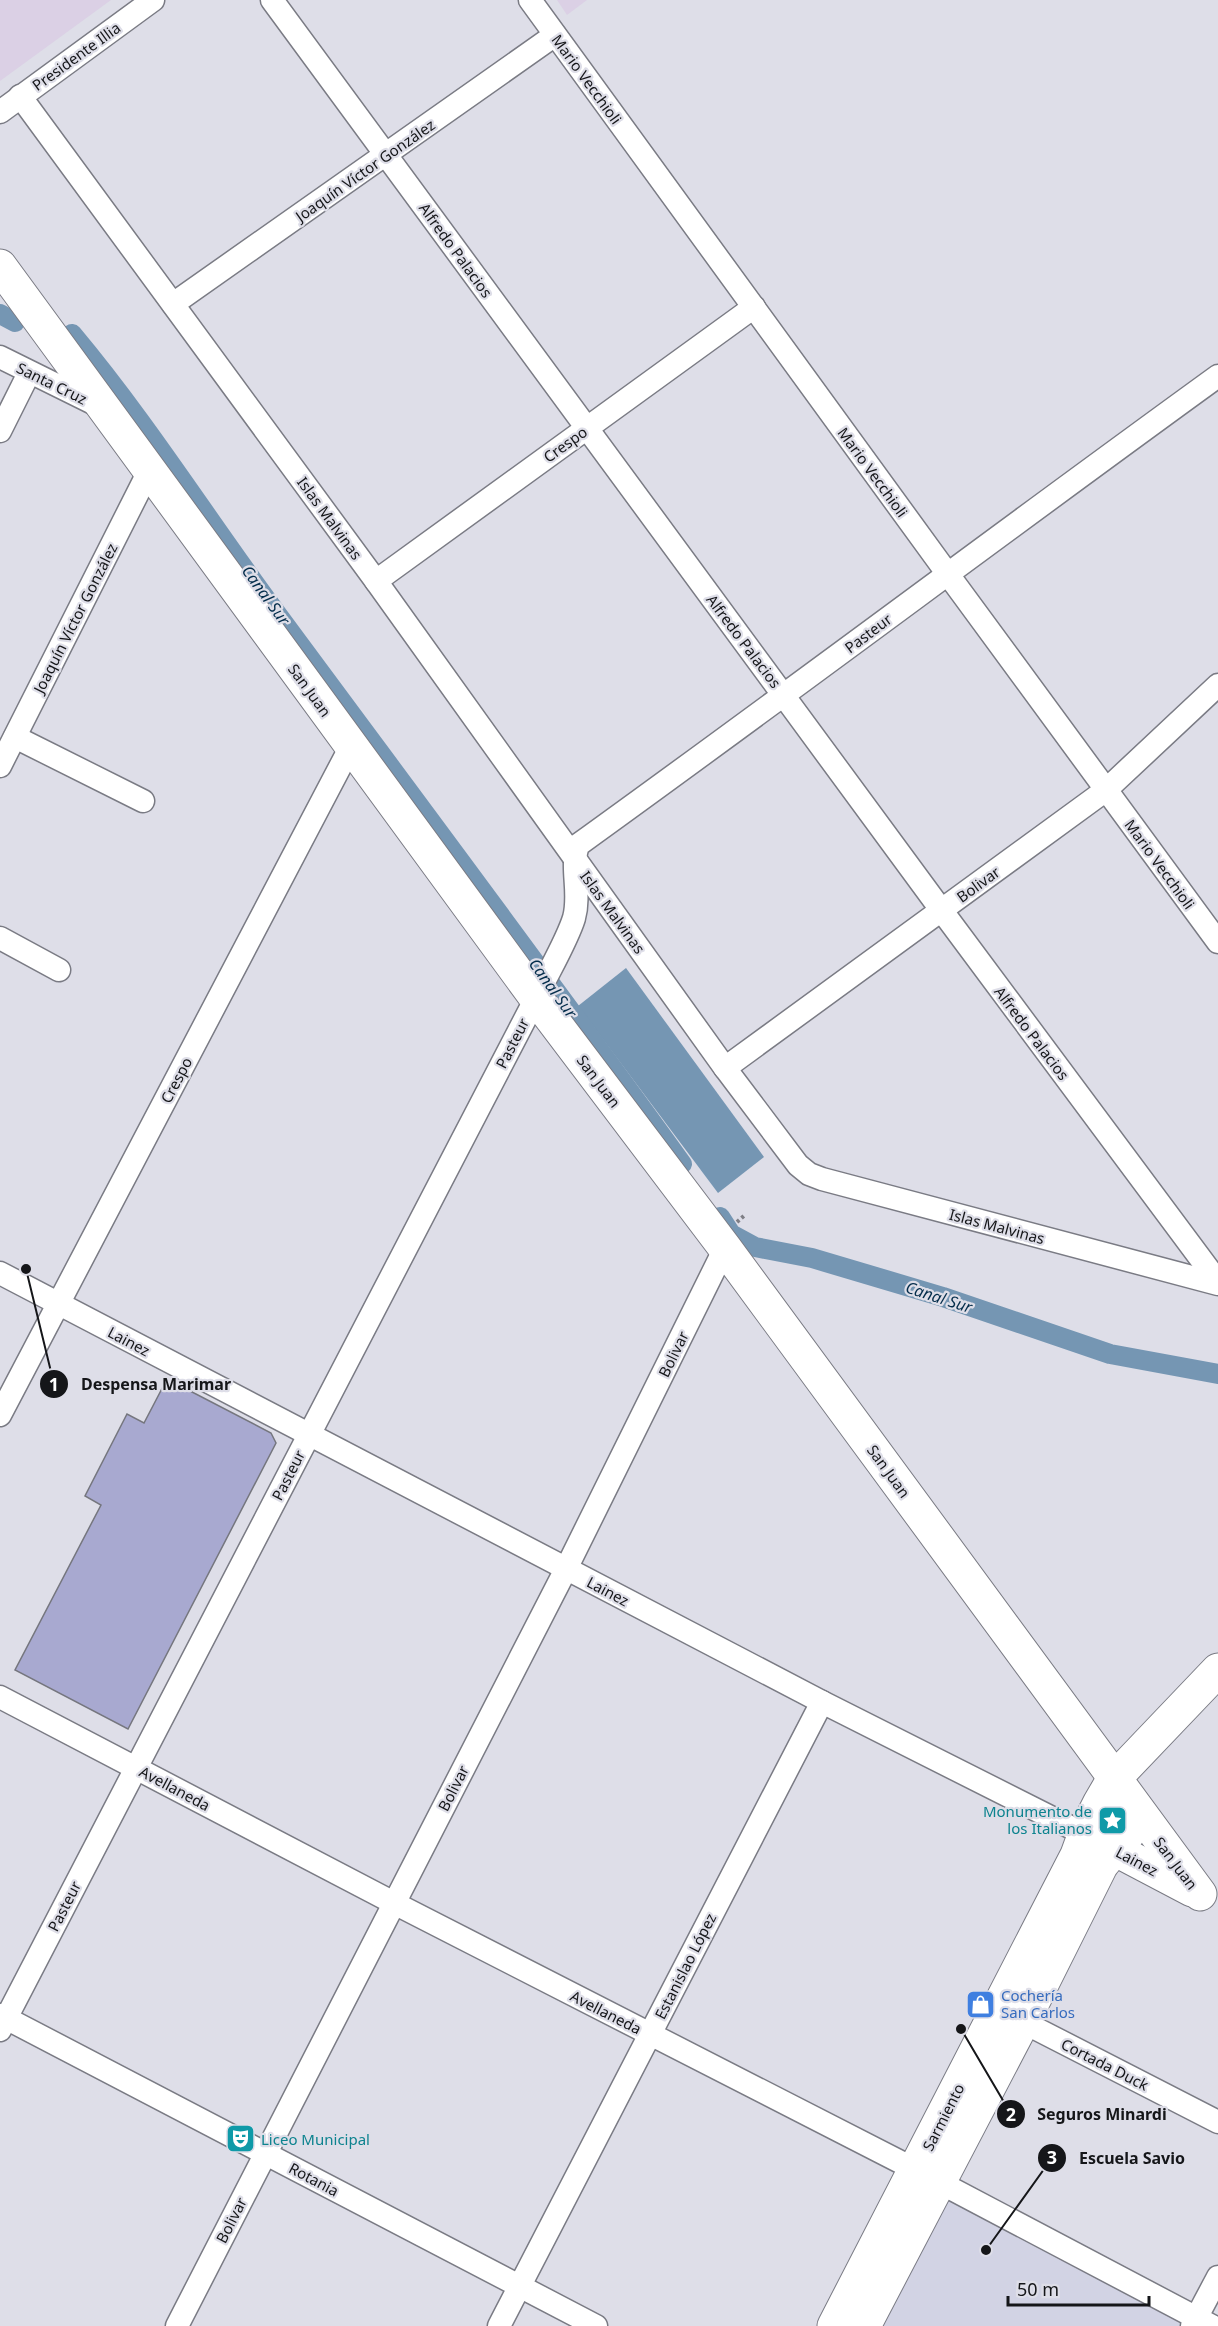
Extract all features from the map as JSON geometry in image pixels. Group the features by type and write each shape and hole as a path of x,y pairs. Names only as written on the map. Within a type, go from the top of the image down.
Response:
{"street":[{"name":"Presidente Illia","path":"0,112 153,0"},
{"name":"Alfredo Palacios","path":"272,0 1218,1283"},
{"name":"Mario Vecchioli","path":"530,0 1218,942"},
{"name":"Joaquín Víctor González","path":"174,304 555,35"},
{"name":"Islas Malvinas","path":"20,96 376,581 725,1068 798,1165 809,1174 1218,1283"},
{"name":"San Juan","path":"0,266 536,998 725,1248 1136,1809 1209,1899"},
{"name":"Crespo","path":"376,581 754,307"},
{"name":"Santa Cruz","path":"0,357 105,409"},
{"path":"0,431 29,373"},
{"name":"Pasteur","path":"2,2021 536,998 570,925 577,896 573,857 578,845 785,696 947,573 1215,385"},
{"name":"Joaquín Víctor González","path":"0,766 150,469"},
{"name":"Bolivar","path":"725,1068 1106,790 1218,685"},
{"path":"15,738 143,801"},
{"name":"Crespo","path":"0,1415 351,746"},
{"path":"570,925 588,910 612,911"},
{"path":"0,938 59,970"},
{"name":"Bolivar","path":"177,2326 566,1569 725,1248"},
{"name":"Lainez","path":"0,1273 822,1702 1209,1899"},
{"name":"Sarmiento","path":"864,2326 928,2176 1104,1793 1114,1779 1218,1670"},
{"name":"Avellaneda","path":"0,1697 394,1903 928,2176 1200,2323"},
{"name":"Estanislao López","path":"499,2326 822,1702"},
{"name":"Sarmiento","path":"834,2326 1023,2022 1101,1866 1134,1826 1136,1809"},
{"name":"Rotania","path":"2,2021 265,2153 596,2326"},
{"name":"Cortada Duck","path":"1023,2022 1218,2122"},
{"path":"1200,2323 1218,2277"}],"shaded area":[{"path":"0,0 111,0 0,81"},
{"path":"557,0 587,0 567,15"},
{"path":"939,2182 1192,2326 864,2326"}],"water":[{"path":"626,968 764,1157 718,1193 578,1006"}],"building":[{"path":"167,1379 271,1433 276,1443 128,1729 15,1670 101,1505 85,1496 127,1414 144,1423"}],"waterway":[{"name":"Canal Sur","path":"0,314 15,322"},
{"name":"Canal Sur","path":"72,334 150,435 274,610 682,1164"},
{"name":"Canal Sur","path":"720,1217 731,1234 755,1247 812,1258 943,1297 1110,1354 1218,1374"}],"place":[{"name":"Despensa Marimar","path":"26,1269"},
{"name":"Monumento de los Italianos","path":"1113,1820"},
{"name":"Cochería San Carlos","path":"980,2004"},
{"name":"Seguros Minardi","path":"961,2029"},
{"name":"Liceo Municipal","path":"240,2139"},
{"name":"Escuela Savio","path":"986,2250"}]}
